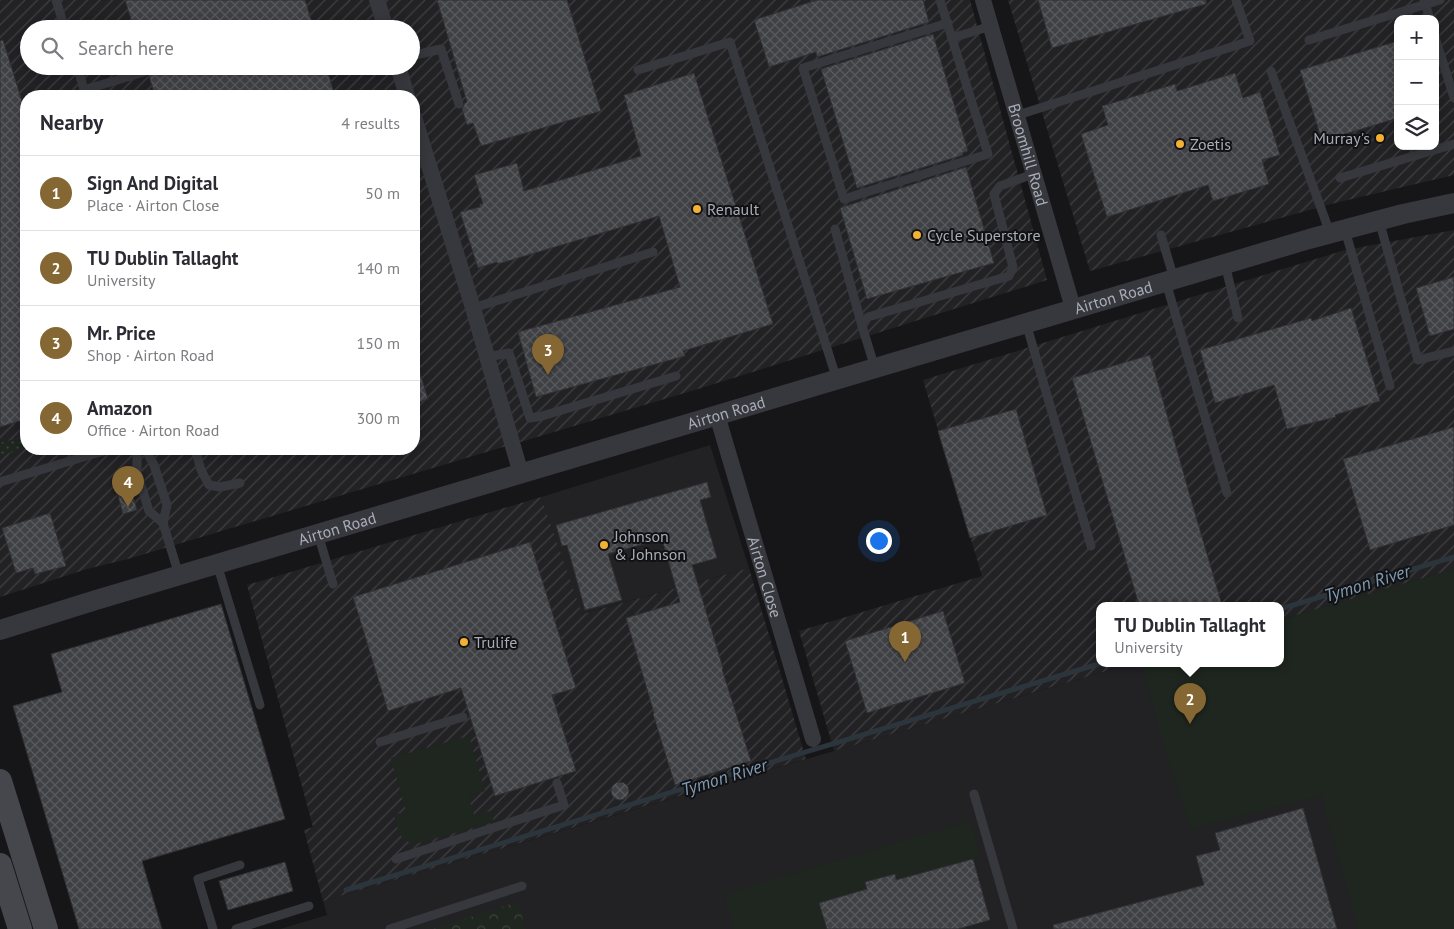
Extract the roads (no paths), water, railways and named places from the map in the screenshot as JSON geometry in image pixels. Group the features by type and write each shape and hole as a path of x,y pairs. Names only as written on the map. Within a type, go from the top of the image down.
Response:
{"main road":[{"path":"0,781 46,929"},
{"path":"0,864 20,929"}],"street":[{"path":"377,0 383,20"},
{"name":"Broomhill Road","path":"984,0 1073,308"},
{"path":"401,75 405,90"},
{"path":"420,136 488,357 521,474"},
{"name":"Airton Road","path":"0,630 1073,308 1337,231 1454,203"},
{"name":"Airton Close","path":"717,415 813,739"}],"lane":[{"path":"56,0 63,20"},
{"path":"940,0 948,23 988,154 844,199 804,68 948,23"},
{"path":"1018,115 1250,41 1236,0"},
{"path":"1309,40 1424,2 1440,0"},
{"path":"1424,2 1429,15"},
{"path":"952,38 991,26"},
{"path":"638,70 730,42 837,380"},
{"path":"420,54 441,49 459,104"},
{"path":"1439,50 1454,98"},
{"path":"1271,71 1337,231 1390,386"},
{"path":"80,75 84,90"},
{"path":"93,90 136,75"},
{"path":"1340,178 1454,144"},
{"path":"862,326 868,317 1009,276 1013,267 994,194 1000,186 1033,174"},
{"path":"1379,220 1418,360 1454,351"},
{"path":"835,229 875,368"},
{"path":"1161,235 1170,280 1228,493"},
{"path":"473,308 652,252"},
{"path":"1225,264 1238,318"},
{"path":"1026,323 1091,546"},
{"path":"488,357 509,352 530,418 676,376"},
{"path":"0,482 90,455"},
{"path":"137,455 137,472 149,511 163,523"},
{"path":"148,455 154,465 167,505 163,523 179,575"},
{"path":"196,455 200,470 209,486 220,487 240,483"},
{"path":"318,534 333,584"},
{"path":"217,564 260,705"},
{"path":"380,742 463,717"},
{"path":"396,859 564,805 557,783"},
{"path":"974,794 1013,929"},
{"path":"213,929 198,879 240,865"},
{"path":"390,929 522,886"},
{"path":"236,929 309,906"}],"waterway":[{"name":"Tymon River","path":"1284,608 1454,557"},
{"name":"Tymon River","path":"346,890 1096,665"}],"place":[{"name":"Murray's","path":"1380,138"},
{"name":"Zoetis","path":"1180,144"},
{"name":"Renault","path":"697,209"},
{"name":"Cycle Superstore","path":"917,235"},
{"name":"Mr. Price","path":"548,375"},
{"name":"Amazon","path":"128,507"},
{"name":"Johnson & Johnson","path":"604,545"},
{"name":"Trulife","path":"464,642"},
{"name":"Sign And Digital","path":"905,662"},
{"name":"TU Dublin Tallaght","path":"1190,724"}]}
